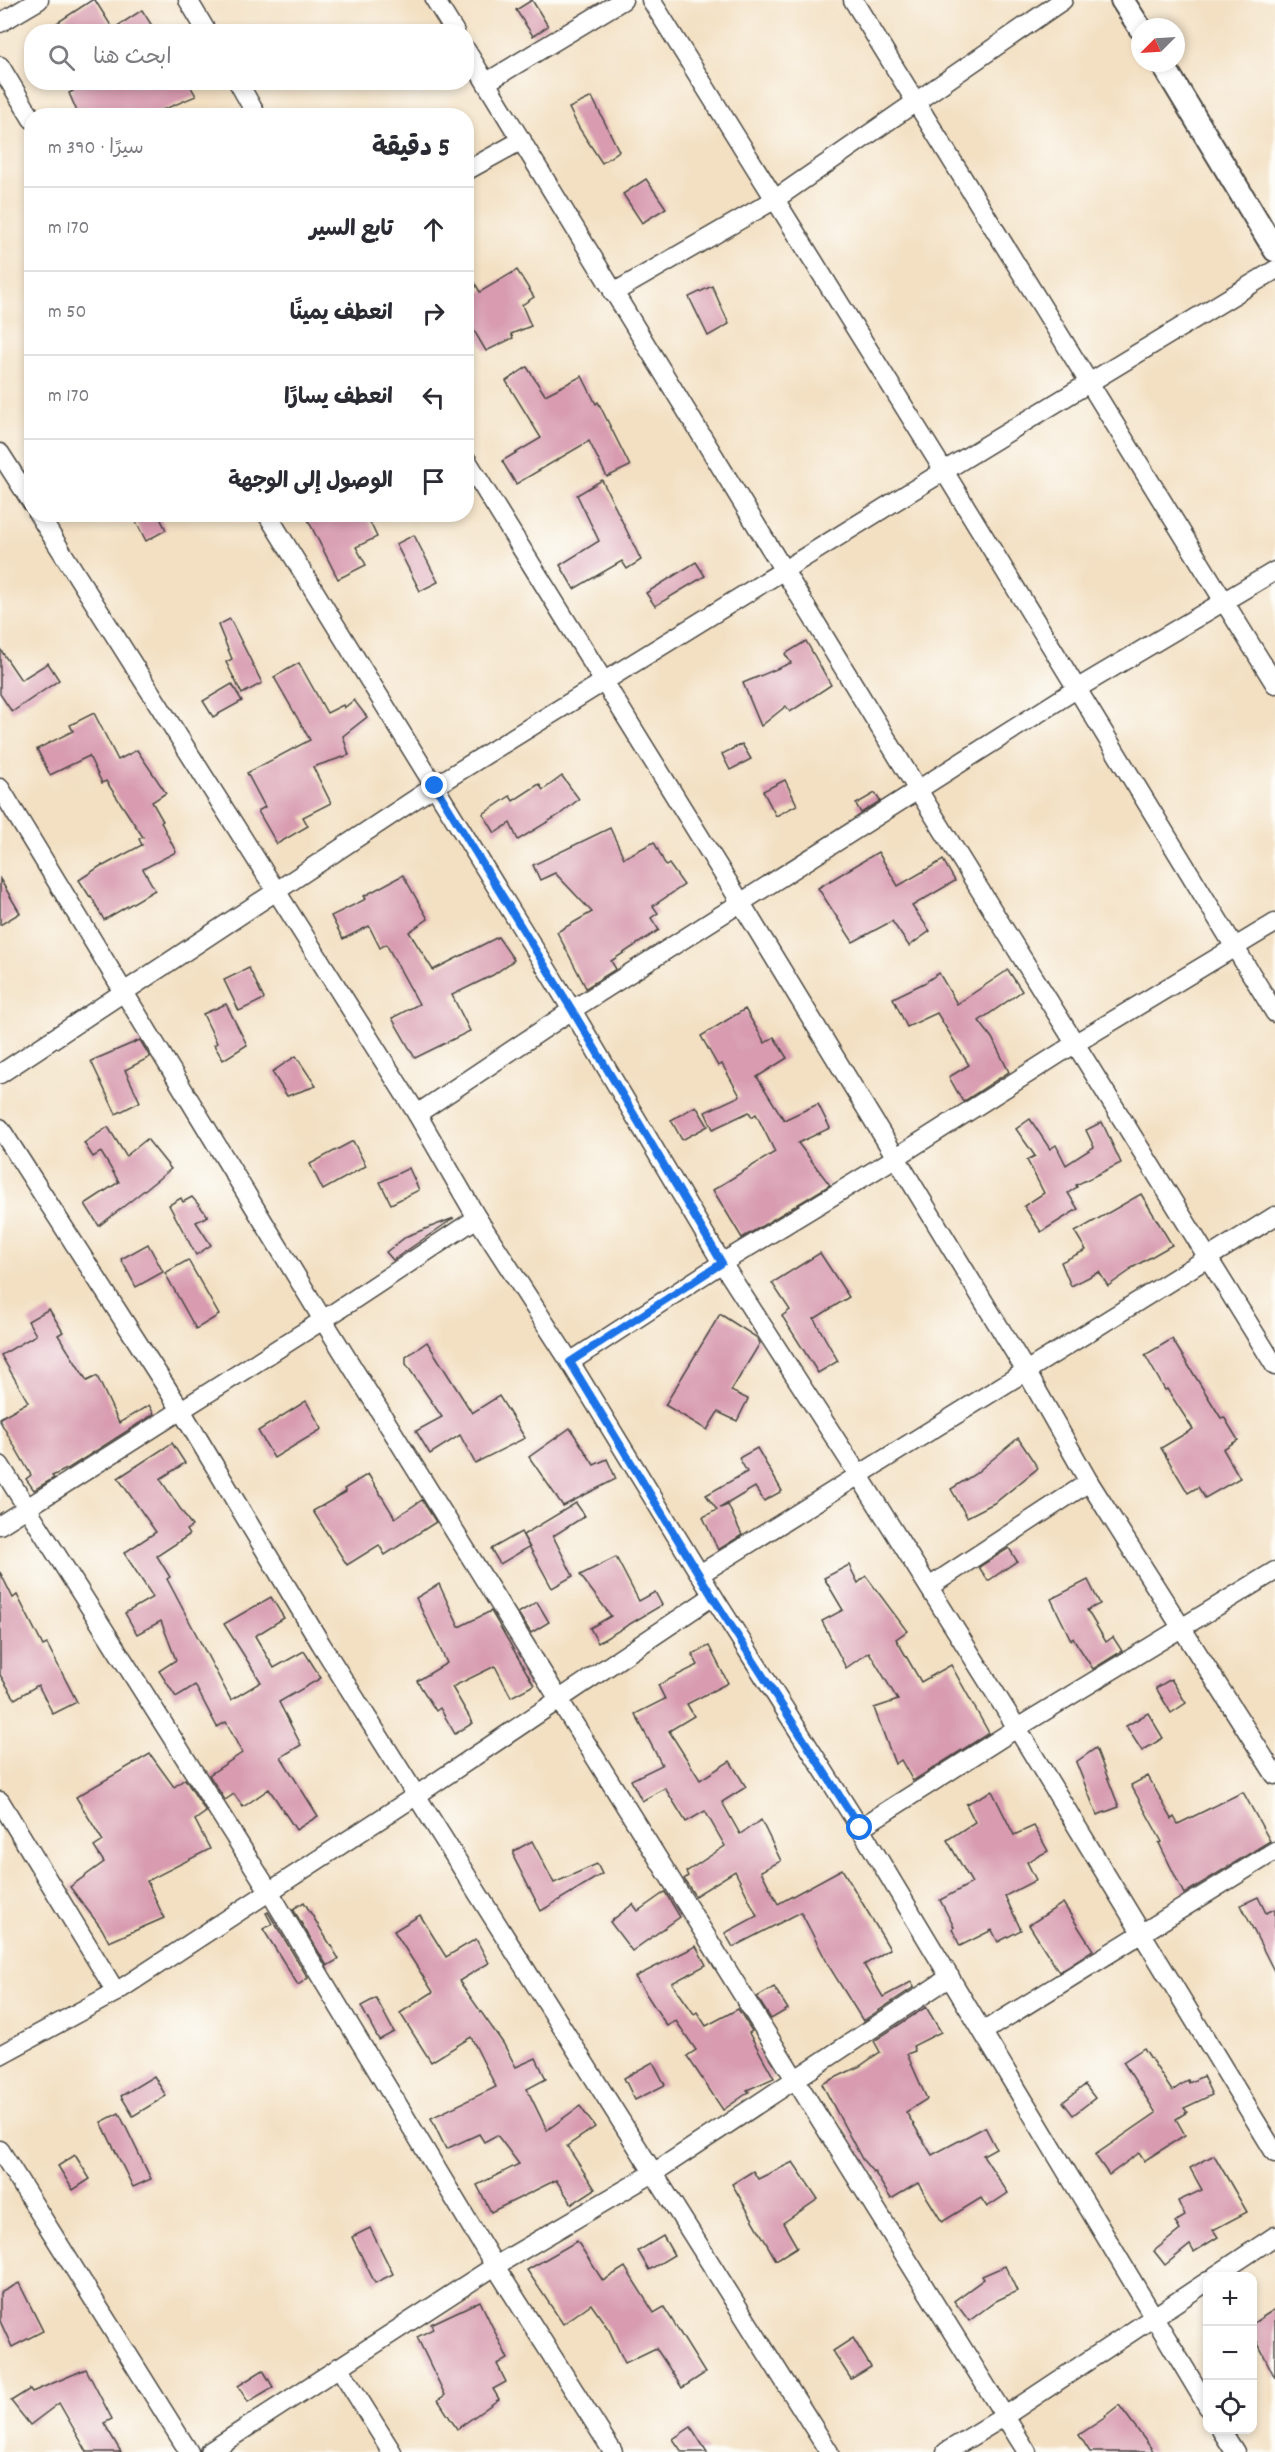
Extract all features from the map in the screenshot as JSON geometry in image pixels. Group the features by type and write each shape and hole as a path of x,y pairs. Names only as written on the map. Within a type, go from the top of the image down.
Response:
{"street":[{"path":"0,23 39,0"},
{"path":"188,0 202,24"},
{"path":"435,0 450,24"},
{"path":"487,82 623,0"},
{"path":"651,0 1078,688 1275,1013"},
{"path":"853,0 1275,684"},
{"path":"613,293 774,200 916,104 1063,0"},
{"path":"1122,0 1134,18"},
{"path":"474,62 918,790 1275,1366"},
{"path":"0,66 25,108"},
{"path":"1167,72 1275,250"},
{"path":"243,90 253,108"},
{"path":"474,167 522,140"},
{"path":"0,1074 435,786 944,471 1275,270"},
{"path":"0,453 24,490"},
{"path":"474,472 741,903 1026,1371 1089,1482 1275,1775"},
{"path":"44,522 417,1114 477,1218 570,1362 712,1596 860,1828 1203,2399"},
{"path":"272,522 572,1010 722,1263 858,1474 1017,1728 1275,2153"},
{"path":"417,1114 572,1010 1078,688 1275,571"},
{"path":"0,788 323,1320 1028,2452"},
{"path":"570,1362 722,1263 895,1158 1076,1043 1275,923"},
{"path":"0,1128 181,1410 321,1644 829,2452"},
{"path":"700,1574 1275,1216"},
{"path":"0,1525 323,1320 477,1218"},
{"path":"0,1465 268,1891 495,2266 613,2452"},
{"path":"929,1587 1089,1482"},
{"path":"860,1828 1017,1728 1275,1571"},
{"path":"0,2055 116,1992 417,1796 559,1697 712,1596"},
{"path":"0,1800 116,1992"},
{"path":"984,2031 1275,1851"},
{"path":"209,2452 495,2266 655,2172 950,1977"},
{"path":"0,2150 189,2452"},
{"path":"1222,2272 1275,2236"},
{"path":"946,2452 1005,2416 1203,2285"},
{"path":"339,2367 392,2452"},
{"path":"1223,2434 1234,2452"}],"building":[{"path":"95,0 110,24 55,24"},
{"path":"532,0 548,26 533,36 516,10"},
{"path":"142,10 151,24 121,24"},
{"path":"193,90 196,96 167,108 76,108 69,93 73,91"},
{"path":"592,97 619,151 602,163 569,108"},
{"path":"646,179 666,208 642,223 623,194"},
{"path":"517,270 534,297 522,305 531,326 511,334 513,338 486,351 474,331 474,282 480,292"},
{"path":"712,286 729,324 708,336 689,297"},
{"path":"527,367 545,395 582,376 596,404 598,402 630,466 607,477 589,441 516,484 502,461 541,438 506,381"},
{"path":"602,480 641,560 627,569 622,561 574,589 560,565 599,541 577,495"},
{"path":"136,522 162,522 166,530 146,541"},
{"path":"309,522 370,522 377,537 356,547 366,565 338,579"},
{"path":"414,535 438,582 420,591 396,544"},
{"path":"696,562 705,576 655,606 646,593"},
{"path":"230,619 262,683 242,694 226,662 232,659 218,625"},
{"path":"806,641 831,685 790,712 786,706 761,726 743,683 791,663 785,654"},
{"path":"0,649 21,680 48,663 59,680 12,712 0,694"},
{"path":"299,663 327,713 343,705 344,708 354,700 367,717 343,736 349,755 313,767 331,803 303,817 308,826 277,844 258,811 265,807 247,773 310,740 274,677"},
{"path":"232,684 242,701 213,717 203,701"},
{"path":"94,713 118,760 137,750 166,793 152,802 176,852 143,869 155,890 104,920 79,880 102,865 142,845 139,839 143,837 106,781 102,783 89,756 50,775 37,749 73,731 70,725"},
{"path":"742,744 751,759 730,770 722,754"},
{"path":"562,776 579,799 559,815 518,840 510,823 495,833 483,814 510,796 513,801 539,784 543,790"},
{"path":"785,780 797,805 776,816 763,791"},
{"path":"875,793 880,801 861,813 856,804"},
{"path":"610,828 624,858 654,842 666,866 669,864 684,885 653,906 658,913 651,918 659,930 611,961 616,969 586,988 557,932 592,912 555,873 540,880 533,865"},
{"path":"878,852 898,886 943,860 955,881 912,906 930,931 909,946 892,921 853,942 818,888"},
{"path":"403,875 428,919 409,932 433,970 498,937 514,960 493,975 452,995 470,1031 415,1058 392,1018 419,1004 386,944 380,948 369,926 343,939 331,916 366,899 364,896"},
{"path":"0,879 20,913 0,925"},
{"path":"249,968 264,999 239,1011 224,980"},
{"path":"1008,970 1022,991 979,1021 992,1038 1009,1072 963,1102 949,1077 969,1065 937,1013 907,1027 893,998 939,973 957,1004"},
{"path":"226,1004 247,1045 223,1060 214,1045 217,1043 203,1014"},
{"path":"745,1009 765,1043 774,1037 787,1058 757,1077 784,1120 818,1104 830,1128 798,1143 830,1185 742,1238 713,1190 775,1152 756,1114 752,1117 749,1112 713,1129 705,1112 740,1096 722,1064 718,1066 701,1036"},
{"path":"140,1040 150,1057 125,1070 140,1102 116,1114 91,1061"},
{"path":"296,1056 316,1086 287,1096 272,1072"},
{"path":"696,1106 708,1126 682,1140 671,1120"},
{"path":"1030,1119 1050,1149 1056,1145 1066,1165 1094,1147 1086,1130 1102,1122 1121,1163 1076,1185 1077,1187 1068,1193 1078,1209 1041,1232 1024,1206 1044,1193 1027,1160 1035,1156 1016,1129"},
{"path":"108,1127 126,1156 147,1139 171,1169 99,1226 85,1204 119,1182 101,1152 93,1157 84,1143"},
{"path":"353,1141 366,1166 323,1190 310,1164"},
{"path":"409,1168 419,1190 391,1204 380,1182"},
{"path":"1141,1194 1172,1245 1130,1269 1108,1286 1099,1272 1071,1286 1061,1262 1086,1250 1075,1232"},
{"path":"192,1197 208,1216 196,1222 211,1245 196,1255 169,1205 181,1198 183,1202"},
{"path":"454,1218 393,1260 386,1252 407,1236"},
{"path":"148,1244 163,1272 136,1287 121,1259"},
{"path":"820,1253 849,1297 814,1319 838,1361 818,1373 782,1316 790,1310 772,1283"},
{"path":"188,1260 219,1315 196,1329 165,1273"},
{"path":"49,1309 63,1332 58,1335 87,1381 97,1376 119,1423 149,1405 154,1414 69,1468 52,1476 54,1478 34,1490 26,1479 31,1475 0,1421 0,1418 28,1402 1,1355 36,1335 28,1321"},
{"path":"720,1314 756,1337 760,1343 731,1391 748,1399 737,1421 718,1412 707,1430 665,1405"},
{"path":"1172,1339 1221,1418 1224,1417 1238,1440 1223,1449 1240,1478 1205,1498 1198,1487 1188,1493 1161,1448 1193,1429 1167,1389 1165,1390 1145,1355"},
{"path":"427,1342 472,1413 499,1396 525,1438 475,1463 460,1435 430,1454 416,1431 442,1417 406,1364 406,1357"},
{"path":"306,1401 322,1429 274,1458 258,1431"},
{"path":"570,1428 594,1465 607,1459 616,1479 563,1506 529,1457"},
{"path":"1018,1438 1038,1468 996,1502 967,1517 951,1489 975,1474"},
{"path":"172,1443 185,1463 160,1479 192,1526 186,1530 189,1535 157,1556 170,1577 167,1579 231,1700 261,1682 224,1624 271,1597 284,1618 255,1636 274,1668 304,1651 321,1678 279,1702 301,1745 281,1757 318,1816 296,1830 269,1789 243,1807 234,1794 225,1800 209,1775 242,1753 226,1722 217,1727 195,1685 176,1697 159,1671 176,1660 161,1621 137,1634 125,1613 153,1597 124,1553 156,1532 118,1478"},
{"path":"757,1448 782,1491 764,1501 755,1487 720,1508 728,1505 742,1535 718,1550 703,1517 717,1510 706,1495 747,1472 739,1458"},
{"path":"368,1474 395,1518 422,1500 436,1522 385,1555 379,1545 347,1565 313,1511 346,1492 344,1489"},
{"path":"576,1503 585,1516 553,1536 573,1576 552,1588 523,1535"},
{"path":"521,1532 529,1547 500,1564 491,1549"},
{"path":"1009,1548 1017,1561 988,1581 979,1567"},
{"path":"616,1557 639,1601 655,1592 662,1605 598,1643 590,1628 611,1616 580,1575"},
{"path":"849,1565 858,1583 866,1576 907,1631 896,1639 921,1682 951,1665 989,1733 913,1781 901,1760 895,1764 874,1708 898,1700 869,1652 846,1668 822,1621 843,1610 824,1578"},
{"path":"0,1572 13,1598 17,1595 43,1646 47,1644 77,1702 53,1714 38,1685 15,1699 0,1675"},
{"path":"1088,1580 1100,1604 1087,1610 1106,1642 1113,1637 1122,1651 1093,1669 1073,1638 1071,1640 1051,1599"},
{"path":"439,1584 459,1627 491,1611 534,1685 511,1697 495,1666 452,1687 473,1723 455,1734 440,1708 436,1711 417,1681 447,1663 416,1598"},
{"path":"537,1602 549,1622 531,1633 518,1613"},
{"path":"709,1646 728,1683 687,1704 694,1716 669,1731 700,1780 730,1761 746,1787 722,1802 740,1834 761,1820 781,1861 761,1871 778,1904 842,1869 890,1949 864,1965 883,1997 911,1982 914,1987 863,2021 830,1968 801,1912 733,1947 725,1933 757,1916 735,1871 695,1896 684,1879 688,1876 686,1872 725,1846 705,1811 686,1822 665,1788 642,1801 631,1780 662,1765 635,1714 665,1699 658,1685 698,1665 692,1654"},
{"path":"1171,1679 1186,1703 1171,1713 1156,1688"},
{"path":"1148,1713 1163,1738 1142,1751 1126,1726"},
{"path":"1096,1748 1119,1807 1097,1815 1076,1762"},
{"path":"150,1754 174,1787 185,1779 206,1812 195,1820 210,1849 147,1881 164,1918 109,1942 102,1929 70,1887 104,1862 94,1847 103,1841 76,1797"},
{"path":"1148,1776 1172,1819 1174,1817 1178,1824 1243,1792 1270,1841 1184,1894 1159,1843 1162,1842 1131,1785"},
{"path":"992,1791 1014,1835 1034,1826 1048,1851 1027,1862 1036,1880 1005,1896 1021,1930 998,1942 992,1930 960,1946 952,1929 954,1927 940,1900 972,1883 947,1840 975,1822 966,1804"},
{"path":"532,1841 554,1883 597,1864 602,1874 541,1911 514,1858 514,1851"},
{"path":"665,1892 680,1917 632,1951 610,1922 633,1904 638,1911"},
{"path":"1258,1897 1266,1913 1275,1909 1275,1973 1241,1905"},
{"path":"304,1902 339,1959 327,1966 293,1909"},
{"path":"1063,1903 1093,1950 1059,1972 1029,1925"},
{"path":"268,1912 308,1978 298,1985 263,1929 272,1924 266,1913"},
{"path":"420,1915 446,1957 476,1939 489,1963 459,1981 503,2043 516,2067 536,2058 546,2079 527,2089 547,2130 580,2106 595,2127 567,2146 595,2189 572,2204 556,2180 491,2212 477,2185 519,2164 497,2135 484,2142 479,2134 446,2149 431,2118 496,2087 471,2037 431,2062 400,2013 433,1992 394,1931"},
{"path":"696,1946 706,1965 672,1983 694,2014 697,2012 706,2026 738,2009 752,2031 749,2033 774,2078 747,2090 749,2092 723,2110 687,2056 696,2050 676,2021 667,2026 635,1977"},
{"path":"774,1987 788,2009 771,2019 757,1997"},
{"path":"376,1998 394,2032 379,2040 361,2006"},
{"path":"926,2007 941,2032 913,2046 915,2051 907,2054 927,2099 906,2112 932,2155 985,2127 996,2148 983,2155 1008,2193 987,2207 981,2198 942,2222 918,2183 891,2199 874,2171 862,2159 822,2084 860,2066 880,2052 874,2041"},
{"path":"1144,2048 1172,2091 1188,2080 1189,2083 1203,2076 1212,2095 1184,2108 1187,2112 1176,2119 1185,2135 1144,2161 1139,2153 1109,2175 1095,2155 1156,2113 1123,2062"},
{"path":"653,2062 665,2085 635,2100 624,2078"},
{"path":"154,2076 166,2096 133,2116 121,2096"},
{"path":"1085,2085 1095,2098 1073,2115 1063,2102"},
{"path":"119,2113 151,2179 133,2187 101,2122"},
{"path":"75,2155 90,2179 73,2190 58,2166"},
{"path":"1214,2155 1247,2212 1213,2230 1218,2237 1194,2252 1190,2245 1165,2265 1154,2251 1180,2230 1175,2222 1185,2216 1178,2201 1202,2190 1190,2168"},
{"path":"793,2162 818,2199 783,2223 797,2247 776,2260 732,2184 753,2171 758,2179"},
{"path":"370,2228 393,2274 375,2283 352,2237"},
{"path":"663,2236 674,2255 649,2270 638,2251"},
{"path":"577,2241 603,2281 625,2267 654,2313 664,2307 705,2373 682,2388 656,2348 625,2363 609,2330 591,2304 563,2324 527,2270"},
{"path":"1005,2266 1017,2291 996,2301 969,2321 954,2301 984,2279 982,2276"},
{"path":"19,2283 43,2331 12,2347 0,2321 0,2293"},
{"path":"480,2301 508,2359 497,2364 506,2382 493,2389 499,2399 457,2429 438,2400 445,2395 417,2337 433,2329 431,2324"},
{"path":"1275,2309 1275,2378 1257,2341 1257,2321"},
{"path":"853,2338 871,2367 851,2379 833,2351"},
{"path":"86,2369 112,2419 104,2423 121,2452 87,2452 59,2403 30,2425 11,2401 30,2389 32,2392"},
{"path":"263,2370 273,2387 248,2402 238,2386"},
{"path":"1119,2405 1154,2452 1090,2452 1079,2435"},
{"path":"691,2427 707,2452 682,2452 673,2439"}],"route":[{"path":"435,786 572,1010 722,1263 570,1362 712,1596 860,1828"}]}
